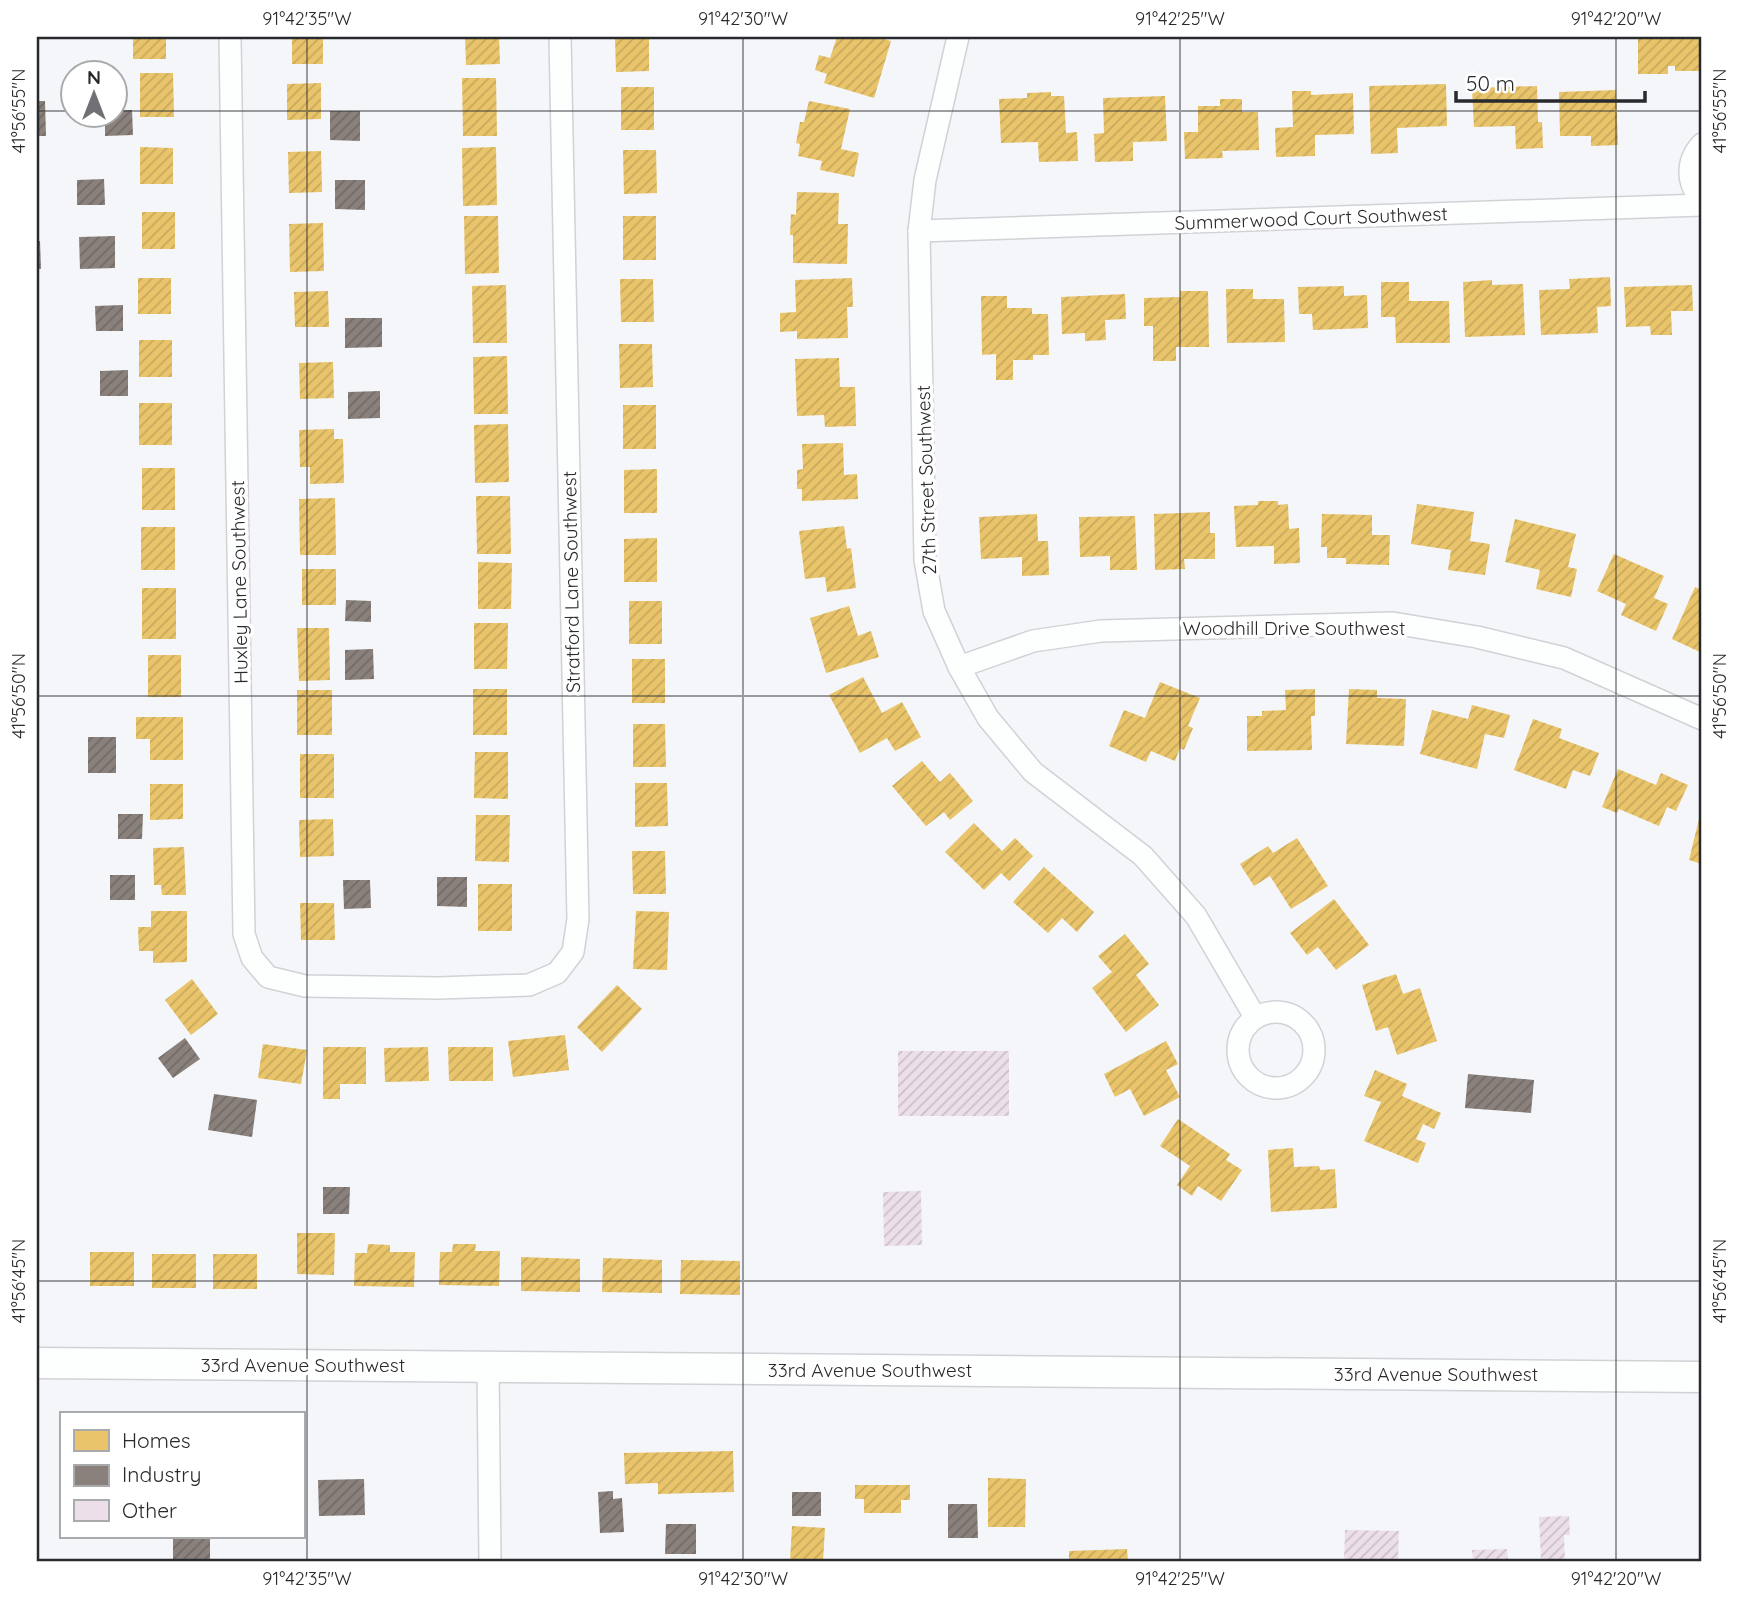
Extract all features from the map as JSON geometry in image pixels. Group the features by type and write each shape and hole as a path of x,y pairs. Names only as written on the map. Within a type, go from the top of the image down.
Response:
{"street":[{"name":"Huxley Lane Southwest","path":"230,37 244,934 252,958 268,977 305,986 410,988"},
{"name":"Stratford Lane Southwest","path":"410,988 529,985 557,973 573,952 578,919 560,37"},
{"name":"27th Street Southwest","path":"958,37 925,180 919,231 925,560 934,611 959,667 988,718 1033,772 1143,856 1196,916 1255,1017"},
{"path":"1702,144 1693,155 1690,166 1693,189 1702,200"},
{"name":"Summerwood Court Southwest","path":"919,231 1702,205"},
{"name":"Woodhill Drive Southwest","path":"959,667 1032,641 1101,631 1393,623 1477,637 1564,658 1702,719"},
{"name":"33rd Avenue Southwest","path":"37,1363 1702,1377"},
{"path":"488,1367 490,1561"}],"building: Homes":[{"path":"133,37 166,37 166,59 133,59"},
{"path":"292,37 323,37 323,64 292,64"},
{"path":"465,37 499,37 500,64 466,65"},
{"path":"615,37 649,37 649,71 616,72"},
{"path":"837,37 876,37 891,41 874,98 824,83 827,74 815,70 819,55 830,58"},
{"path":"1638,37 1702,39 1702,71 1675,71 1675,66 1668,66 1668,74 1638,74"},
{"path":"140,73 173,73 174,117 140,117"},
{"path":"462,78 496,78 497,136 463,136"},
{"path":"321,83 321,119 287,120 287,84"},
{"path":"1446,84 1447,126 1397,128 1398,153 1371,154 1369,86"},
{"path":"1537,86 1538,122 1542,122 1543,148 1516,149 1515,126 1474,127 1472,88"},
{"path":"621,87 654,87 654,130 621,130"},
{"path":"1616,90 1618,145 1591,146 1591,136 1560,136 1559,92"},
{"path":"1292,91 1311,91 1311,95 1353,93 1354,134 1315,135 1315,156 1276,157 1275,128 1293,127"},
{"path":"1051,92 1051,96 1064,96 1066,133 1077,132 1078,161 1039,162 1038,142 1001,143 999,99 1027,98 1027,93"},
{"path":"1165,96 1167,141 1133,142 1133,161 1095,162 1094,134 1104,133 1103,98"},
{"path":"1220,99 1242,99 1242,112 1258,112 1259,150 1222,151 1223,158 1185,159 1184,132 1198,132 1198,106 1220,106"},
{"path":"809,101 850,109 841,149 859,153 854,177 820,170 822,161 798,156 800,144 796,143 800,122 804,122"},
{"path":"140,147 173,148 173,184 140,184"},
{"path":"496,147 497,205 463,206 462,148"},
{"path":"623,150 656,150 657,193 624,194"},
{"path":"321,151 322,192 289,193 288,152"},
{"path":"797,192 839,193 838,224 848,224 847,264 793,263 791,214 796,215"},
{"path":"142,212 175,212 175,249 142,249"},
{"path":"464,216 498,216 499,273 465,274"},
{"path":"623,216 656,216 656,260 623,260"},
{"path":"323,223 324,271 290,272 289,224"},
{"path":"1610,277 1611,306 1597,307 1598,333 1541,335 1539,290 1570,289 1569,279"},
{"path":"138,278 171,278 171,314 138,314"},
{"path":"852,278 853,307 847,307 848,338 797,339 797,331 780,332 780,313 796,312 795,280"},
{"path":"620,279 653,279 654,322 621,322"},
{"path":"1492,280 1492,285 1523,284 1525,335 1465,337 1463,282"},
{"path":"1381,282 1409,282 1409,301 1449,301 1450,343 1396,343 1395,317 1381,317"},
{"path":"506,285 507,343 473,343 472,286"},
{"path":"1692,285 1693,311 1671,311 1672,335 1651,335 1650,326 1626,327 1624,287"},
{"path":"1344,286 1344,296 1367,295 1368,328 1313,330 1312,314 1299,314 1298,287"},
{"path":"1226,289 1253,289 1253,299 1284,299 1285,342 1227,343"},
{"path":"328,291 329,327 295,327 294,292"},
{"path":"1180,291 1208,291 1209,347 1176,347 1176,361 1153,361 1153,326 1144,326 1144,298 1180,297"},
{"path":"1125,294 1126,319 1105,320 1106,340 1085,341 1085,333 1062,334 1061,297"},
{"path":"981,296 1007,296 1007,308 1032,308 1032,314 1048,314 1049,355 1033,355 1033,360 1013,360 1013,380 996,380 996,354 982,355"},
{"path":"139,340 172,340 172,377 139,377"},
{"path":"619,344 652,344 653,387 620,388"},
{"path":"507,356 508,414 474,414 473,357"},
{"path":"839,358 840,387 855,387 856,426 825,427 824,415 797,416 795,359"},
{"path":"333,362 334,398 300,399 299,363"},
{"path":"139,403 172,403 172,445 139,445"},
{"path":"623,405 656,405 656,449 623,449"},
{"path":"508,424 509,482 475,483 474,425"},
{"path":"334,429 334,439 343,439 344,483 310,484 310,467 300,467 299,430"},
{"path":"843,443 844,475 857,474 858,499 802,501 802,489 797,489 797,470 803,469 802,444"},
{"path":"142,468 175,468 175,510 142,510"},
{"path":"657,469 657,513 624,513 624,470"},
{"path":"476,496 510,496 511,554 477,554"},
{"path":"335,498 336,555 300,555 299,499"},
{"path":"1258,501 1288,504 1289,529 1299,528 1300,563 1274,564 1274,546 1236,547 1234,506 1258,505"},
{"path":"1417,504 1474,512 1470,541 1490,544 1485,575 1448,570 1451,550 1411,544"},
{"path":"1210,512 1210,533 1215,533 1215,559 1184,559 1185,569 1155,570 1154,514"},
{"path":"1037,514 1038,541 1048,541 1049,575 1022,576 1022,557 981,559 979,517"},
{"path":"1322,514 1372,515 1372,535 1390,535 1389,565 1346,564 1346,558 1327,558 1327,547 1321,547"},
{"path":"1135,516 1137,570 1110,570 1110,556 1080,557 1079,517"},
{"path":"1515,519 1576,534 1568,567 1577,569 1571,597 1536,589 1540,570 1505,562"},
{"path":"844,526 847,549 851,548 856,588 827,592 825,577 805,579 799,531"},
{"path":"141,527 175,527 175,570 141,570"},
{"path":"657,538 657,582 624,582 624,539"},
{"path":"1614,554 1664,576 1654,598 1668,604 1656,631 1621,615 1626,604 1597,591"},
{"path":"478,562 512,563 511,609 478,609"},
{"path":"302,569 336,569 336,605 302,605"},
{"path":"1695,587 1702,590 1702,653 1672,639"},
{"path":"142,588 176,588 176,639 142,639"},
{"path":"629,601 662,601 662,644 629,644"},
{"path":"849,606 858,636 871,631 879,657 826,673 810,618"},
{"path":"474,623 508,623 507,669 474,669"},
{"path":"297,628 329,628 330,680 299,681"},
{"path":"148,655 181,655 181,697 148,697"},
{"path":"632,659 665,659 665,703 632,703"},
{"path":"863,677 882,713 902,702 921,737 895,751 887,738 860,753 829,695"},
{"path":"1160,682 1200,698 1188,726 1193,728 1184,750 1180,748 1175,761 1151,751 1146,762 1109,746 1124,710 1145,718"},
{"path":"473,689 507,689 507,735 473,735"},
{"path":"1315,689 1315,716 1311,716 1312,750 1247,751 1247,716 1262,716 1262,711 1286,710 1285,690"},
{"path":"1349,689 1377,690 1377,698 1406,699 1404,746 1346,744"},
{"path":"297,690 332,690 332,735 297,735"},
{"path":"1472,705 1510,715 1504,738 1485,734 1477,769 1420,754 1432,710 1468,719"},
{"path":"136,717 183,717 183,760 150,760 150,739 136,739"},
{"path":"1533,719 1562,729 1559,738 1599,753 1590,776 1573,770 1566,789 1514,770"},
{"path":"633,724 665,724 666,767 633,767"},
{"path":"475,752 508,752 508,799 474,798"},
{"path":"300,754 334,754 334,798 300,798"},
{"path":"922,761 940,782 950,773 973,801 950,820 944,812 926,826 892,786"},
{"path":"1618,769 1656,785 1661,773 1688,785 1676,811 1667,807 1659,826 1619,809 1617,813 1602,807"},
{"path":"635,783 667,783 668,826 635,827"},
{"path":"150,784 183,784 183,819 150,820"},
{"path":"476,815 510,815 509,862 475,861"},
{"path":"333,819 334,856 300,857 299,820"},
{"path":"1699,819 1702,820 1702,864 1689,860"},
{"path":"974,823 1002,851 1015,838 1033,856 1009,881 1001,873 984,890 945,852"},
{"path":"1297,838 1328,886 1291,909 1270,876 1254,886 1240,864 1268,846 1273,853"},
{"path":"184,847 186,895 162,895 161,885 154,885 153,848"},
{"path":"632,851 665,851 666,894 633,894"},
{"path":"1044,867 1094,912 1077,932 1062,918 1048,933 1013,902"},
{"path":"478,884 512,884 512,931 478,931"},
{"path":"1334,899 1369,945 1336,970 1318,947 1307,955 1290,933"},
{"path":"300,903 334,903 335,940 301,940"},
{"path":"151,911 187,911 187,962 153,963 153,951 139,951 138,927 151,927"},
{"path":"636,911 669,912 667,970 633,969"},
{"path":"1125,934 1149,964 1136,975 1159,1005 1126,1032 1092,988 1112,972 1098,956"},
{"path":"1396,974 1403,994 1420,988 1437,1041 1397,1055 1388,1027 1376,1031 1362,985"},
{"path":"192,979 218,1014 191,1035 165,1000"},
{"path":"617,985 642,1009 602,1052 577,1027"},
{"path":"565,1035 569,1070 513,1077 508,1041"},
{"path":"1166,1041 1178,1064 1166,1070 1180,1097 1144,1116 1130,1089 1115,1097 1104,1074"},
{"path":"263,1044 307,1050 301,1084 258,1078"},
{"path":"323,1047 366,1047 366,1084 340,1084 340,1099 323,1099"},
{"path":"428,1047 429,1081 385,1082 384,1048"},
{"path":"448,1047 493,1047 493,1081 449,1081"},
{"path":"1375,1070 1407,1084 1402,1096 1441,1113 1434,1129 1423,1124 1416,1139 1426,1143 1418,1163 1364,1141 1381,1102 1364,1096"},
{"path":"1178,1119 1230,1154 1226,1160 1242,1170 1221,1201 1198,1186 1192,1196 1177,1185 1190,1166 1160,1146"},
{"path":"1293,1148 1294,1167 1319,1166 1320,1170 1335,1169 1337,1208 1271,1212 1268,1150"},
{"path":"297,1233 335,1233 334,1275 297,1274"},
{"path":"368,1244 390,1245 390,1252 415,1252 414,1287 354,1286 355,1253 367,1253"},
{"path":"453,1244 476,1244 475,1251 500,1251 499,1286 439,1285 440,1252 452,1252"},
{"path":"90,1252 134,1252 134,1286 90,1286"},
{"path":"152,1254 196,1254 196,1288 152,1288"},
{"path":"213,1254 257,1254 257,1289 213,1289"},
{"path":"521,1257 580,1259 580,1292 521,1291"},
{"path":"603,1258 662,1260 662,1293 602,1292"},
{"path":"681,1260 740,1261 740,1295 680,1294"},
{"path":"733,1451 734,1492 658,1494 658,1483 625,1484 624,1453"},
{"path":"988,1478 1026,1479 1025,1527 988,1527"},
{"path":"855,1485 910,1485 910,1500 901,1500 901,1513 864,1513 864,1499 855,1499"},
{"path":"792,1526 825,1528 823,1561 790,1561"},
{"path":"1127,1549 1128,1561 1069,1561 1069,1551"}],"building: Industry":[{"path":"37,101 45,101 46,136 37,136"},
{"path":"132,110 133,135 105,136 105,130 130,130"},
{"path":"330,111 360,111 360,141 330,140"},
{"path":"104,179 105,205 77,205 77,180"},
{"path":"335,180 365,180 365,210 335,209"},
{"path":"115,236 115,268 80,269 79,237"},
{"path":"37,241 40,241 41,269 37,269"},
{"path":"123,305 123,331 96,331 95,306"},
{"path":"345,318 382,318 382,347 345,348"},
{"path":"128,370 128,396 100,396 100,371"},
{"path":"380,391 380,418 348,419 348,392"},
{"path":"346,600 371,601 371,622 345,621"},
{"path":"373,649 374,679 345,680 345,650"},
{"path":"88,737 116,737 116,773 88,773"},
{"path":"118,814 143,814 142,839 118,839"},
{"path":"110,875 135,875 135,900 110,900"},
{"path":"437,877 467,877 467,907 437,906"},
{"path":"343,880 370,880 371,908 344,909"},
{"path":"185,1038 200,1059 173,1078 158,1058"},
{"path":"1468,1074 1534,1080 1531,1113 1465,1108"},
{"path":"214,1094 257,1100 252,1137 208,1130"},
{"path":"323,1187 350,1187 349,1214 323,1214"},
{"path":"364,1479 365,1515 319,1516 318,1480"},
{"path":"613,1491 613,1499 622,1498 624,1532 600,1533 598,1492"},
{"path":"792,1492 821,1492 821,1516 792,1516"},
{"path":"948,1504 977,1504 978,1538 948,1538"},
{"path":"666,1524 696,1524 696,1554 665,1554"},
{"path":"173,1538 210,1538 210,1561 173,1561"}],"building: Other":[{"path":"898,1051 1009,1051 1009,1116 898,1116"},
{"path":"921,1191 922,1245 884,1246 883,1192"},
{"path":"1569,1516 1570,1535 1564,1535 1565,1561 1541,1561 1539,1517"},
{"path":"1345,1530 1399,1531 1398,1561 1344,1561"},
{"path":"1507,1549 1508,1561 1473,1561 1472,1550"}]}
